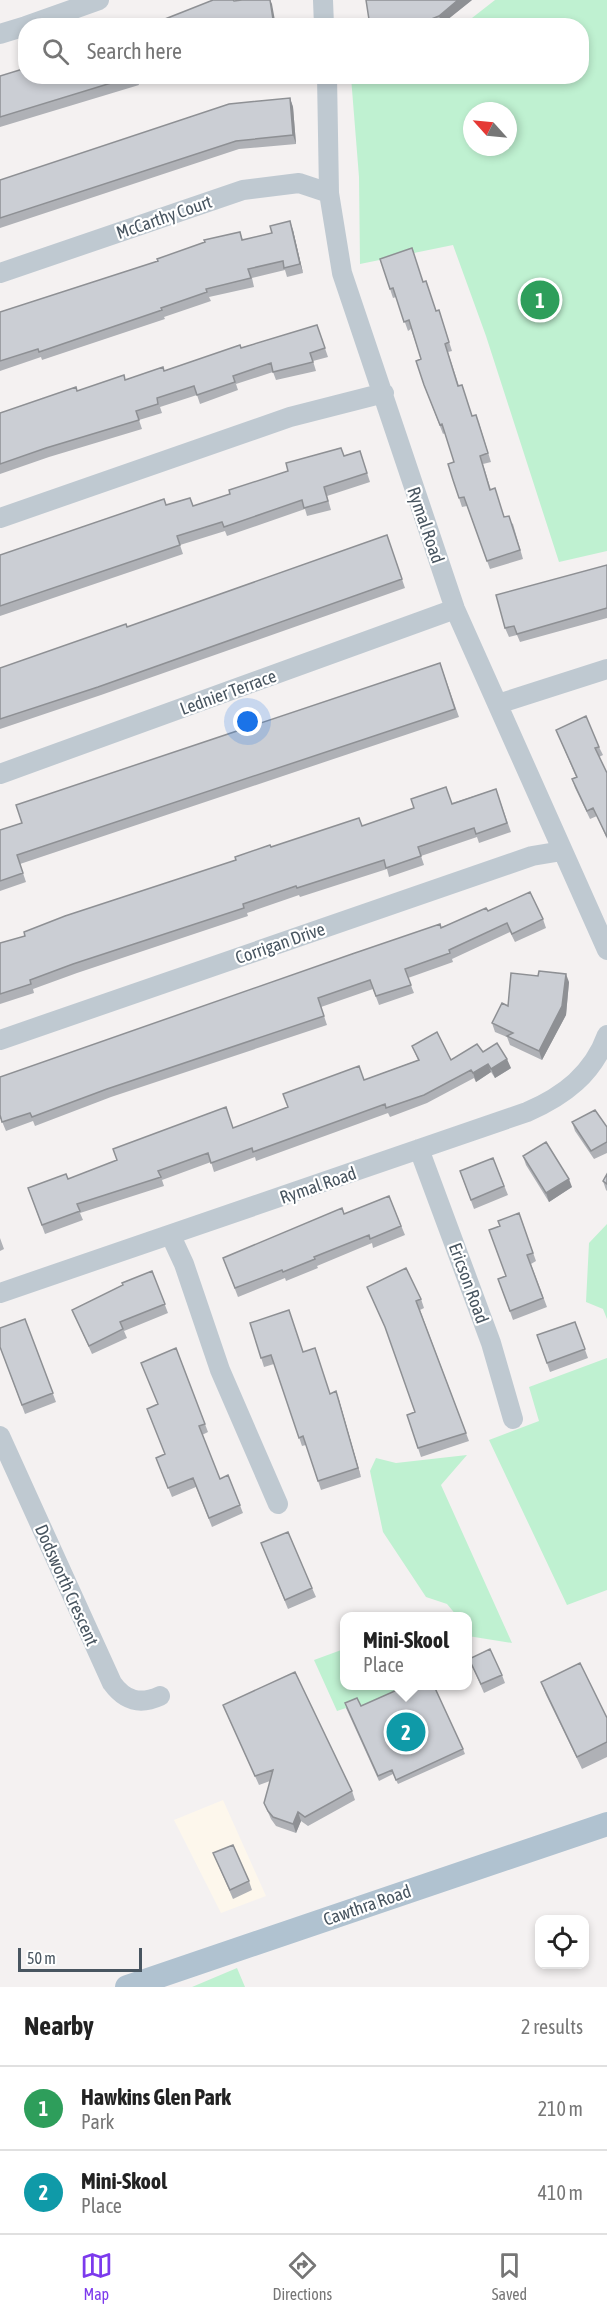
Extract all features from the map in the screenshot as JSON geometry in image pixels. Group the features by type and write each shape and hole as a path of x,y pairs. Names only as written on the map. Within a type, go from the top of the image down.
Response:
{"main road":[{"name":"Cawthra Road","path":"127,1987 607,1824"}],"street":[{"path":"48,18 99,0"},
{"path":"322,0 323,18"},
{"path":"0,34 18,28"},
{"name":"Rymal Road","path":"327,84 329,193 342,273 455,609 607,950"},
{"name":"McCarthy Court","path":"0,273 243,190 299,183 329,193"},
{"path":"0,518 290,417 384,393"},
{"name":"Lednier Terrace","path":"0,774 455,609"},
{"path":"498,704 607,669"},
{"name":"Corrigan Drive","path":"0,1040 532,856 562,851"},
{"name":"Rymal Road","path":"0,1293 171,1236 546,1104 602,1064 607,1035"},
{"name":"Ericson Road","path":"419,1149 491,1343 513,1419"},
{"path":"171,1236 184,1264 220,1370 278,1504"},
{"name":"Dodsworth Crescent","path":"0,1436 112,1683 118,1692 135,1701 144,1703 160,1696"}],"shaded area":[{"path":"223,1800 266,1896 221,1913 174,1820"}],"green space":[{"path":"495,0 607,0 607,551 559,562 486,336 453,245 360,264 359,177 352,84 589,84 589,18 472,18"},
{"path":"607,1224 607,1319 603,1309 586,1302 589,1243"},
{"path":"607,1358 607,1590 567,1605 489,1440 539,1421 529,1387"},
{"path":"467,1455 441,1485 512,1643 472,1637 472,1612 454,1612 447,1604 426,1597 383,1532 370,1471 376,1458 396,1463"},
{"path":"340,1650 340,1690 409,1690 363,1711 346,1708 337,1711 314,1660"},
{"path":"237,1968 245,1987 192,1987"}],"building":[{"path":"213,0 270,0 273,18 168,18"},
{"path":"366,0 458,0 434,18 369,18"},
{"path":"18,70 18,84 108,84 0,117 0,76"},
{"path":"290,98 293,135 236,141 0,218 0,180 229,104"},
{"path":"290,221 300,264 284,268 283,261 248,269 251,278 206,289 207,292 161,308 162,310 39,352 38,349 0,361 0,312 158,261 157,259 205,242 204,240 240,232 242,240 272,233 270,226"},
{"path":"412,248 423,282 426,281 436,311 439,310 449,342 445,344 458,386 462,385 472,416 476,415 488,453 480,456 490,490 495,488 504,517 509,516 520,550 487,561 464,497 459,498 453,480 448,464 454,462 442,424 440,425 416,361 421,359 409,320 404,322 393,288 390,289 380,259"},
{"path":"317,325 325,348 310,353 313,362 273,372 271,363 233,376 235,382 197,395 194,386 157,398 158,404 136,411 139,420 0,464 0,413 76,387 77,391 124,375 125,380 163,367 164,371 240,345 241,348"},
{"path":"341,448 344,456 360,451 367,473 324,487 328,501 304,508 302,500 224,527 222,522 177,536 180,545 0,606 0,555 164,499 166,505 190,498 193,506 230,494 229,490 288,471 286,463"},
{"path":"387,535 402,579 98,687 0,719 0,668 126,624 127,627"},
{"path":"607,565 607,608 517,634 514,626 505,628 496,595"},
{"path":"440,663 455,709 17,855 23,873 0,881 0,830 22,823 16,805"},
{"path":"586,716 599,747 595,748 607,773 607,837 593,808 587,811 572,779 577,777 556,730"},
{"path":"446,787 452,804 496,789 507,823 476,834 474,828 418,847 421,856 386,868 384,860 297,888 296,886 243,904 244,908 73,964 30,980 31,984 0,994 0,943 25,936 24,932 65,916 236,860 235,857 270,845 271,847 359,818 362,826 414,808 411,799"},
{"path":"530,892 543,919 512,934 507,923 449,950 450,953 405,969 411,985 376,996 370,980 318,998 324,1016 107,1089 32,1117 30,1113 2,1122 0,1077 440,924 441,928 486,908 488,911"},
{"path":"539,971 566,974 562,1006 539,1051 507,1036 513,1033 492,1023 502,1003 508,1006 511,973 538,976"},
{"path":"437,1032 451,1060 477,1044 483,1052 497,1043 507,1059 491,1069 488,1064 473,1073 471,1070 424,1095 386,1108 385,1104 253,1152 252,1148 211,1163 208,1153 158,1171 161,1177 77,1204 80,1211 42,1225 28,1188 66,1174 68,1179 117,1160 113,1149 226,1107 233,1128 288,1107 283,1094 359,1066 364,1080 419,1060 412,1046"},
{"path":"595,1110 607,1127 607,1142 591,1151 572,1122"},
{"path":"546,1142 569,1179 546,1193 523,1156"},
{"path":"493,1158 504,1186 471,1200 460,1171"},
{"path":"389,1196 401,1226 370,1239 369,1235 283,1272 282,1270 235,1288 223,1258 342,1208 344,1214"},
{"path":"519,1213 533,1253 527,1255 543,1298 510,1311 498,1279 506,1276 489,1230 500,1226 498,1221"},
{"path":"406,1268 421,1299 416,1301 466,1433 418,1448 407,1415 415,1412 385,1327 367,1287"},
{"path":"152,1271 165,1304 120,1322 123,1329 89,1346 72,1310 123,1285 122,1283"},
{"path":"289,1310 303,1352 315,1348 330,1394 336,1391 358,1468 318,1481 303,1436 299,1438 271,1355 261,1358 250,1323"},
{"path":"25,1319 53,1393 22,1405 0,1347 0,1328"},
{"path":"575,1322 585,1349 547,1363 537,1335"},
{"path":"176,1348 205,1424 199,1426 220,1479 228,1475 240,1505 209,1518 193,1478 168,1488 156,1458 165,1454 147,1409 158,1404 141,1363"},
{"path":"288,1532 312,1588 285,1600 261,1543"},
{"path":"490,1649 502,1675 481,1684 472,1665 472,1658"},
{"path":"580,1663 607,1718 607,1742 577,1757 541,1682"},
{"path":"295,1672 352,1791 305,1817 298,1812 293,1824 273,1817 268,1811 264,1803 273,1770 255,1776 223,1705"},
{"path":"397,1690 436,1690 463,1749 396,1780 392,1770 378,1776 345,1703 357,1698 361,1706"},
{"path":"233,1845 249,1881 230,1890 213,1853"}],"place":[{"name":"Hawkins Glen Park","path":"540,300"},
{"name":"Mini-Skool","path":"406,1732"}]}
